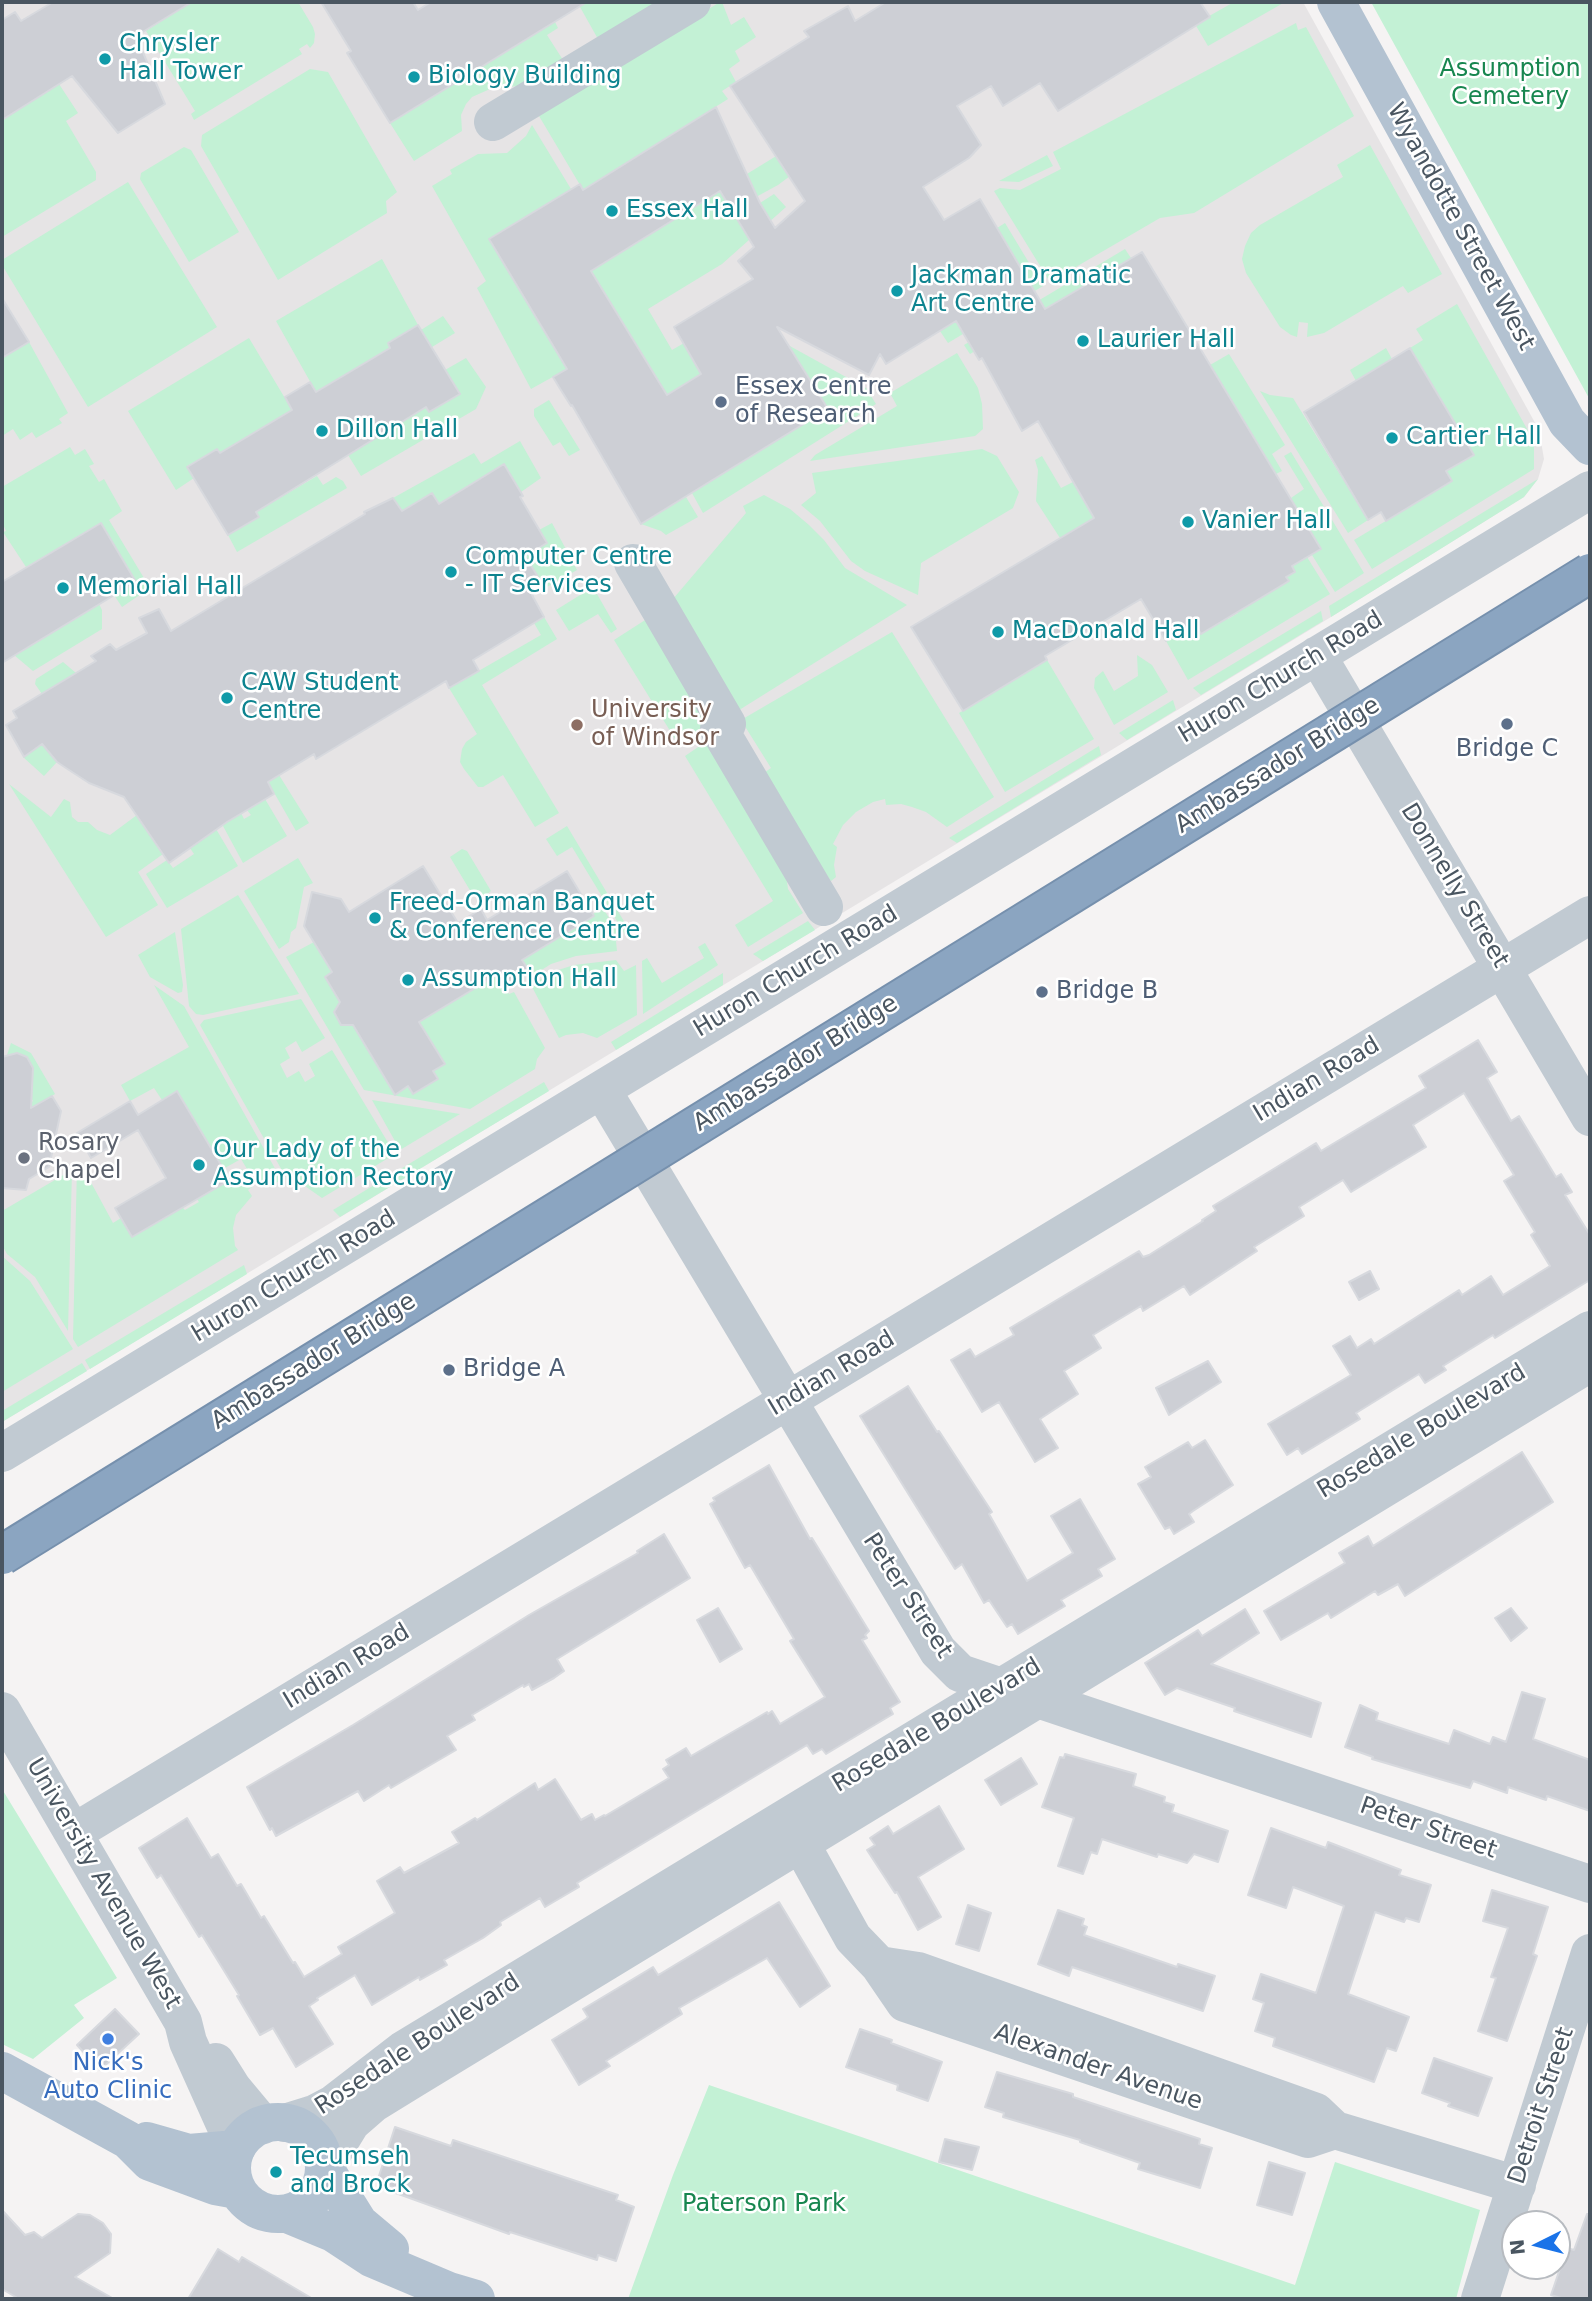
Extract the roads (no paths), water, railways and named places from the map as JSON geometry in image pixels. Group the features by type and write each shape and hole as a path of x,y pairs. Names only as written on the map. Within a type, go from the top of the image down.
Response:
{"highway":[{"name":"Ambassador Bridge","path":"2,1555 1590,573"}],"main road":[{"name":"Wyandotte Street West","path":"1336,2 1567,422 1590,446"},
{"path":"2,2071 128,2140 150,2162 215,2186 237,2190"},
{"path":"128,2140 150,2141 189,2153 261,2132 300,2128 312,2137 320,2151 324,2167 359,2223 387,2246 463,2295"},
{"path":"261,2132 231,2164 237,2190 242,2198 258,2211 287,2214 324,2229 371,2258 463,2295"},
{"path":"287,2214 306,2205 314,2197 320,2188 324,2167"}],"street":[{"path":"492,122 692,2"},
{"name":"Huron Church Road","path":"2,1453 1590,490"},
{"path":"633,563 727,724 719,729 824,907"},
{"name":"Donnelly Street","path":"1317,655 1590,1117"},
{"name":"Indian Road","path":"73,1833 1590,915"},
{"name":"Peter Street","path":"602,1090 937,1651 960,1673 1590,1884"},
{"name":"Rosedale Boulevard","path":"324,2167 351,2123 374,2103 793,1830 1020,1692 1590,1330"},
{"name":"Rosedale Boulevard","path":"1020,1692 1590,1363"},
{"name":"University Avenue West","path":"2,1711 183,2022 200,2035 261,2132"},
{"name":"Rosedale Boulevard","path":"261,2132 314,2114 333,2104 369,2079 403,2050 793,1830"},
{"name":"Alexander Avenue","path":"793,1830 853,1938 879,1965 905,2003 1308,2139 1335,2130 1517,2185"},
{"name":"Detroit Street","path":"1480,2299 1590,1954"}],"place":[{"name":"Chrysler Hall Tower","path":"105,59"},
{"name":"Biology Building","path":"414,77"},
{"name":"Essex Hall","path":"612,211"},
{"name":"Jackman Dramatic Art Centre","path":"897,291"},
{"name":"Laurier Hall","path":"1083,341"},
{"name":"Essex Centre of Research","path":"721,402"},
{"name":"Dillon Hall","path":"322,431"},
{"name":"Cartier Hall","path":"1392,438"},
{"name":"Vanier Hall","path":"1188,522"},
{"name":"Computer Centre - IT Services","path":"451,572"},
{"name":"Memorial Hall","path":"63,588"},
{"name":"MacDonald Hall","path":"998,632"},
{"name":"CAW Student Centre","path":"227,698"},
{"name":"Bridge C","path":"1507,724"},
{"name":"University of Windsor","path":"577,725"},
{"name":"Freed-Orman Banquet & Conference Centre","path":"375,918"},
{"name":"Assumption Hall","path":"408,980"},
{"name":"Bridge B","path":"1042,992"},
{"name":"Rosary Chapel","path":"24,1158"},
{"name":"Our Lady of the Assumption Rectory","path":"199,1165"},
{"name":"Bridge A","path":"449,1370"},
{"name":"Nick's Auto Clinic","path":"108,2039"},
{"name":"Tecumseh and Brock","path":"276,2172"}],"park label":[{"name":"Assumption Cemetery","path":"1510,84"},
{"name":"Paterson Park","path":"764,2205"}]}
